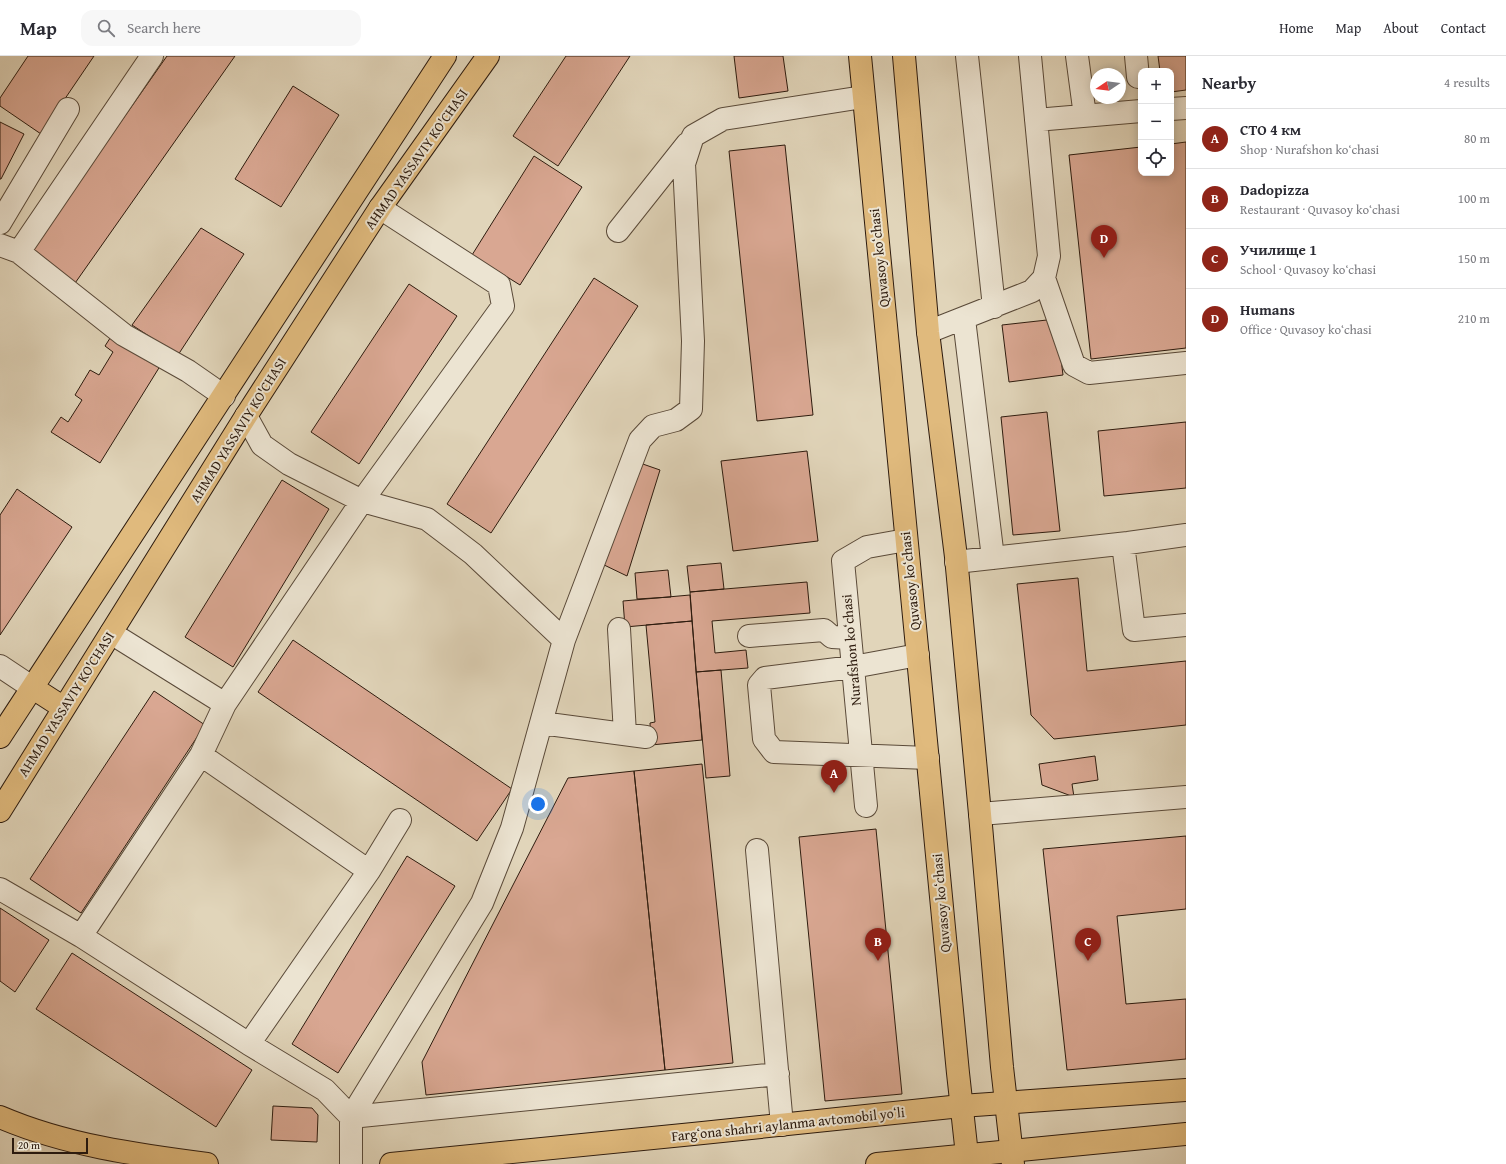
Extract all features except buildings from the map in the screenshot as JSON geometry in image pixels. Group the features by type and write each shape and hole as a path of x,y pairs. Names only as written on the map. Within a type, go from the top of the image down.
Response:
{"main road":[{"name":"AHMAD YASSAVIY KO'CHASI","path":"0,737 445,56"},
{"name":"AHMAD YASSAVIY KO'CHASI","path":"0,811 246,416 380,208 488,56"},
{"name":"Quvasoy koʻchasi","path":"860,56 967,1160"},
{"path":"904,56 928,332 956,562 1012,1157"},
{"path":"33,688 64,708"},
{"name":"Fargʻona shahri aylanma avtomobil yoʻli","path":"391,1164 961,1106 1186,1090"},
{"path":"0,1117 16,1124 69,1140 149,1156 207,1164"},
{"path":"877,1164 1012,1157 1186,1134"}],"street":[{"path":"152,56 9,249 124,335 188,371 224,396"},
{"path":"966,56 994,307"},
{"path":"1030,56 1048,256 1044,278 1074,365 1089,374 1186,363"},
{"path":"1077,56 1085,116"},
{"path":"618,231 693,136 724,119 864,97"},
{"path":"1174,109 1186,108"},
{"path":"0,223 68,109"},
{"path":"1036,120 1138,111"},
{"path":"351,1164 351,1117 482,903 512,828 564,640 640,440 653,426 676,420 691,408 693,341 684,164 693,136"},
{"path":"81,936 201,755 225,704 362,501 503,306 499,285 380,208"},
{"path":"928,332 1032,291 1044,278"},
{"path":"964,319 993,558"},
{"path":"246,416 262,445 289,464 362,501 426,519 473,554 564,640"},
{"path":"956,562 1123,544 1186,535"},
{"name":"Nurafshon koʻchasi","path":"866,806 843,561 867,547 906,540"},
{"path":"1123,544 1134,630 1186,625"},
{"path":"541,723 635,735 619,629"},
{"path":"749,636 824,630 832,637 850,638"},
{"path":"111,633 225,704"},
{"path":"918,655 853,666 765,678 759,685 764,739 774,752 928,758"},
{"path":"0,666 33,688"},
{"path":"201,755 369,871"},
{"path":"980,814 1186,797"},
{"path":"249,1044 369,871 400,820"},
{"path":"757,850 782,1125"},
{"path":"0,889 81,936 249,1044 325,1090 351,1117"},
{"path":"351,1117 778,1074"}],"place":[{"name":"Humans","path":"1104,258"},
{"name":"СТО 4 км","path":"834,793"},
{"name":"Dadopizza","path":"878,961"},
{"name":"Училище 1","path":"1088,961"}]}
